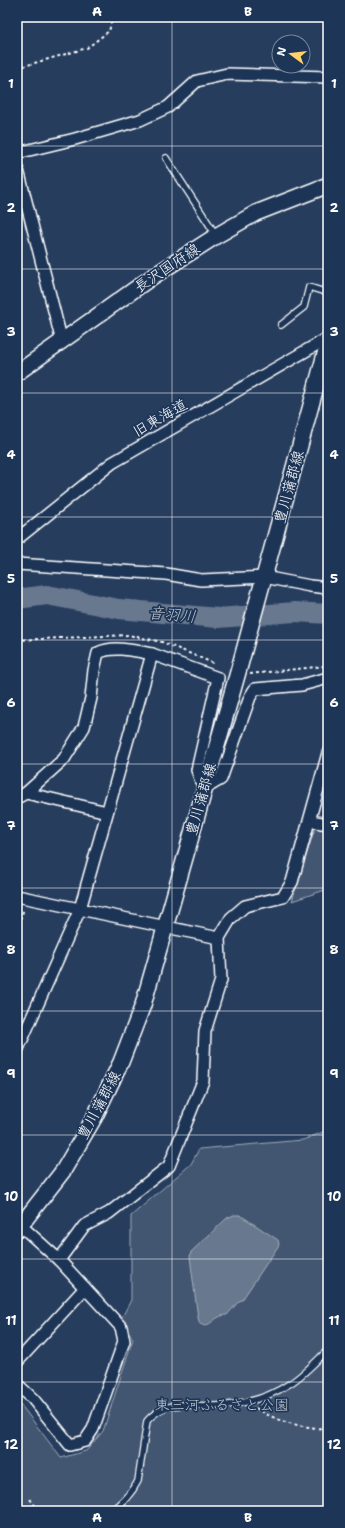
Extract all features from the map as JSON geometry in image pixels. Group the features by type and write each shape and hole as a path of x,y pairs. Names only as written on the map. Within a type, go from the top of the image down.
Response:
{"main road":[{"name":"長沢国府線","path":"17,373 152,276 216,236 256,213 328,184"},
{"name":"豊川蒲郡線","path":"18,1226 63,1170 94,1118 121,1062 143,1005 240,665 328,343"}],"street":[{"path":"17,153 75,139 140,120 168,107 197,81 227,74 328,77"},
{"path":"17,166 62,342"},
{"name":"旧東海道","path":"17,539 112,463 328,338"},
{"path":"17,564 166,574 202,580 263,580 328,588"},
{"path":"22,796 64,759 84,727 91,698 94,670 98,653 104,650 128,650 152,654 218,678 197,770 204,789 221,779 250,697 255,689 302,685 328,678"},
{"path":"17,1051 80,909 152,654"},
{"path":"59,1260 84,1226 110,1213 169,1166 203,1081 205,1031 221,980 219,938 231,918 245,906 283,897 292,882 328,753"},
{"path":"22,796 107,812"},
{"path":"310,821 328,824"},
{"path":"17,896 219,938"},
{"path":"17,1384 33,1399 70,1445 84,1441 93,1429 124,1341 121,1327 59,1260 18,1226"},
{"path":"17,1362 85,1288"}],"lane":[{"path":"166,158 216,236"},
{"path":"281,325 304,307 309,287 328,293"},
{"path":"111,1511 117,1507 134,1489 138,1481 148,1421 153,1414 172,1405 187,1404 214,1406 246,1402 290,1384 328,1350"}],"path":[{"path":"17,68 87,48 109,31 114,17"},
{"path":"17,640 128,635"},
{"path":"17,931 25,906"},
{"path":"246,1402 261,1411 292,1425 328,1429"},
{"path":"30,1498 39,1511"}],"green space":[{"path":"315,828 328,830 328,889 292,901"},
{"name":"東三河ふるさと公園","path":"328,1130 328,1511 17,1511 17,1409 21,1405 61,1458 86,1451 103,1431 133,1339 121,1319 131,1300 131,1216 191,1164 199,1149 303,1140"}],"shaded area":[{"path":"234,1215 240,1215 278,1240 279,1245 242,1300 239,1301 227,1315 220,1316 205,1326 200,1324 198,1318 190,1257 191,1252 227,1218"}],"waterway":[{"name":"音羽川","path":"17,599 47,595 119,609 218,618 295,612 328,614"}]}
